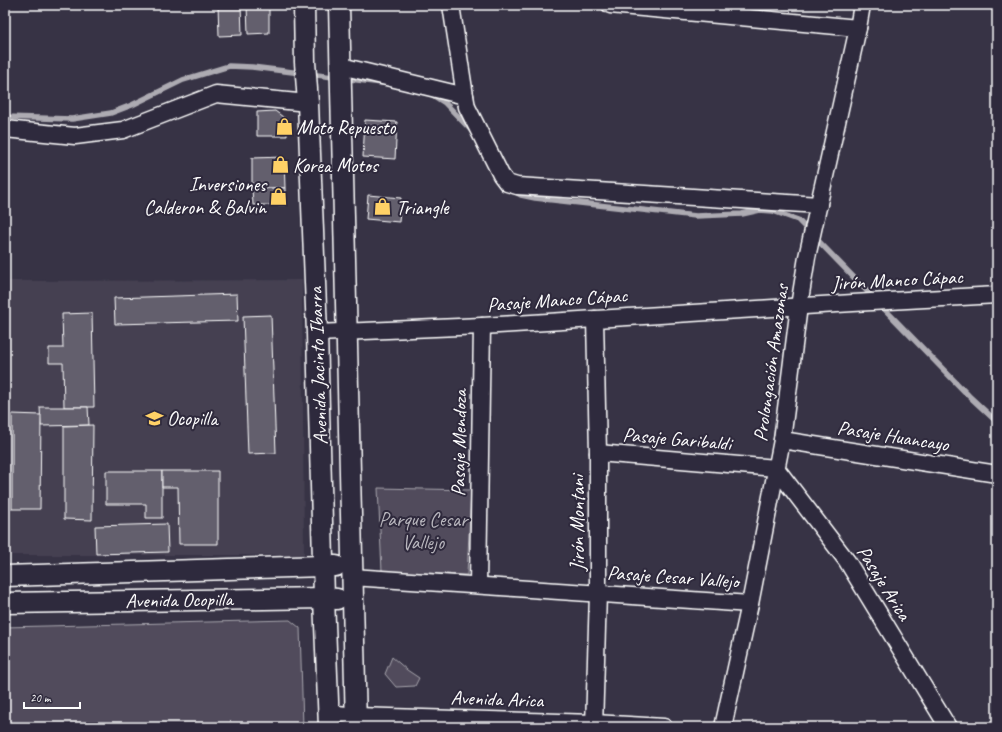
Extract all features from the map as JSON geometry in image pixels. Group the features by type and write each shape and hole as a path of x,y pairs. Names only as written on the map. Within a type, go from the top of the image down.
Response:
{"street":[{"name":"Avenida Jacinto Ibarra","path":"304,5 305,62 308,101 317,333 323,566 329,720"},
{"name":"Avenida Jacinto Ibarra","path":"339,5 356,722"},
{"path":"451,5 467,107 501,175 507,183 517,186 818,207"},
{"path":"610,5 858,28"},
{"name":"Prolongación Amazonas","path":"723,727 750,604 782,440 799,306 808,257 862,5"},
{"path":"341,71 465,96"},
{"path":"5,129 75,136 123,130 216,94 308,101"},
{"name":"Jirón Manco Cápac","path":"799,306 997,295"},
{"name":"Pasaje Manco Cápac","path":"317,333 482,326 799,306"},
{"name":"Jirón Montani","path":"594,725 598,593 598,453 595,319"},
{"name":"Pasaje Mendoza","path":"478,585 482,326"},
{"name":"Pasaje Huancayo","path":"782,440 997,474"},
{"name":"Pasaje Garibaldi","path":"598,453 776,468"},
{"name":"Pasaje Arica","path":"776,468 847,561 948,727"},
{"name":"Avenida Ocopilla","path":"5,576 323,566 352,572"},
{"name":"Pasaje Cesar Vallejo","path":"352,572 478,585 750,604"},
{"name":"Avenida Ocopilla","path":"5,602 324,598 353,600"},
{"name":"Avenida Arica","path":"329,720 356,722 664,727"}],"shaded area":[{"name":"Ocopilla","path":"302,280 304,555 5,555 5,281"}],"green space":[{"name":"Parque Cesar Vallejo","path":"378,488 471,490 467,575 382,571"},
{"path":"290,620 300,628 303,727 5,727 5,627"},
{"path":"392,657 419,678 415,686 396,687 385,674"}],"building":[{"path":"218,5 241,5 242,35 219,36"},
{"path":"247,5 269,5 269,33 248,34"},
{"path":"275,111 287,120 287,136 257,136 257,112"},
{"path":"365,120 397,122 395,159 363,157"},
{"path":"284,157 285,188 252,188 252,158"},
{"path":"252,188 285,188 285,205 253,205"},
{"path":"368,195 401,198 399,222 366,219"},
{"path":"237,294 238,321 115,324 114,298"},
{"path":"92,313 94,407 64,407 63,363 49,363 49,348 63,348 62,314"},
{"path":"271,315 276,453 248,454 243,316"},
{"path":"40,407 88,407 89,425 41,426"},
{"path":"12,414 41,415 40,509 12,509"},
{"path":"93,425 92,520 64,519 64,426"},
{"path":"106,471 162,471 162,518 146,518 146,504 106,504"},
{"path":"162,471 218,471 218,544 179,544 178,487 162,487"},
{"path":"167,524 168,552 96,554 95,526"}],"waterway":[{"path":"5,117 72,119 111,113 132,105 183,80 229,66 252,67 382,83"},
{"path":"431,94 445,103 473,132"},
{"path":"514,191 521,195 535,198 696,216 742,214 760,210 773,211 798,220 969,396 997,422"}],"place":[{"name":"Moto Repuesto","path":"284,127"},
{"name":"Korea Motos","path":"280,165"},
{"name":"Inversiones Calderon & Balvin","path":"279,196"},
{"name":"Triangle","path":"383,207"},
{"name":"Ocopilla","path":"154,418"}]}
